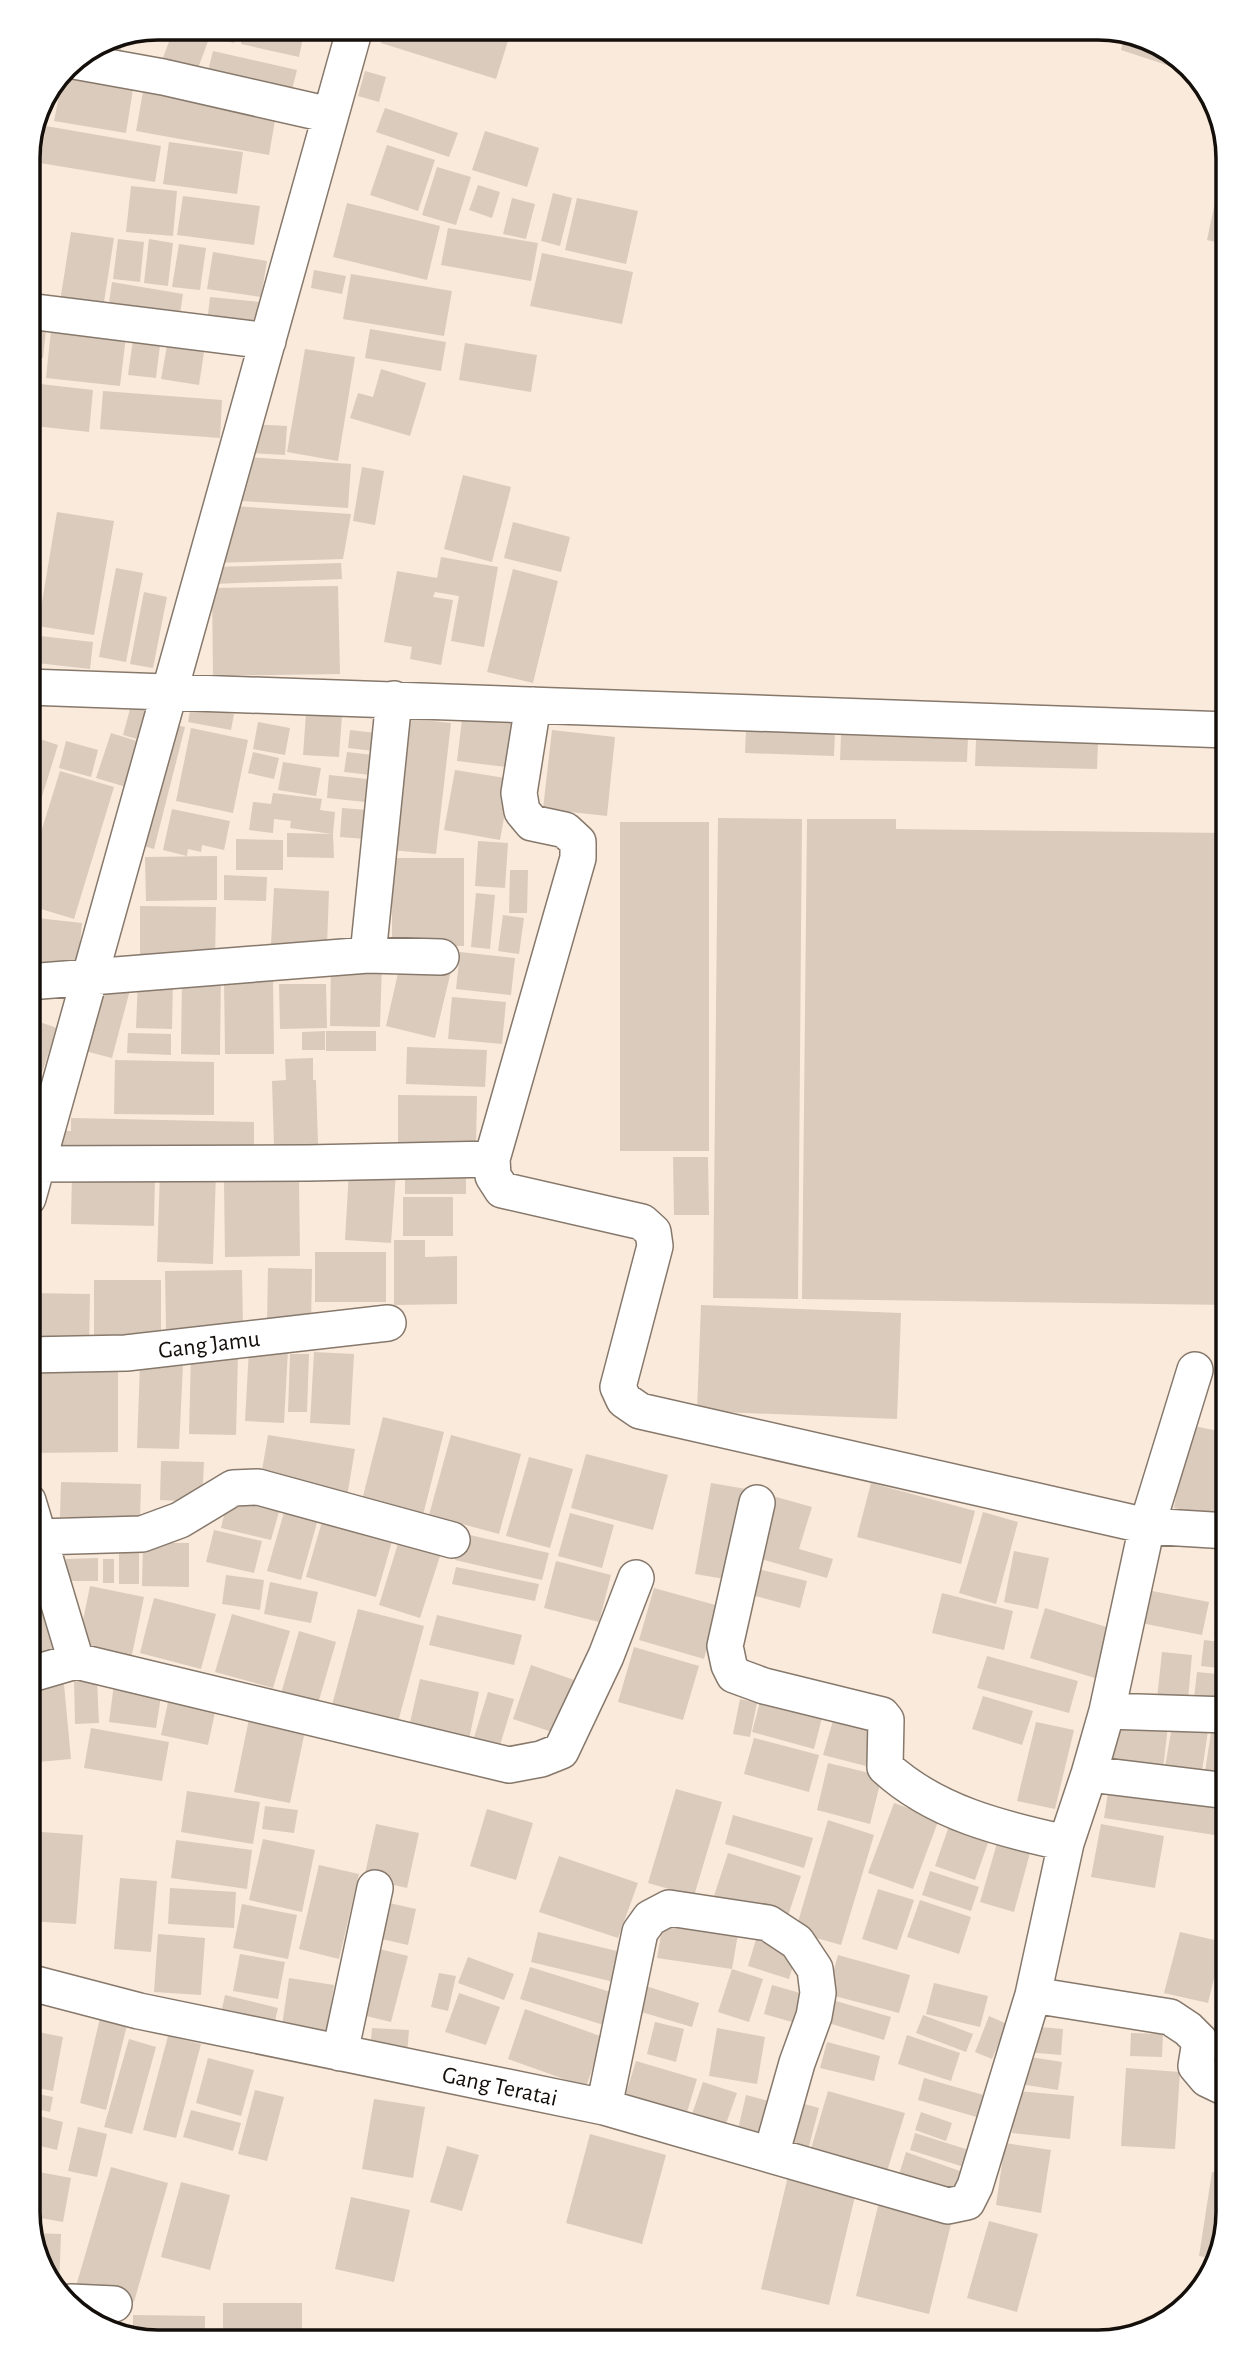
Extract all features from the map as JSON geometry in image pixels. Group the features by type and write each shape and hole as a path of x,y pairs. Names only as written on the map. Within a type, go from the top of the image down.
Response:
{"street":[{"path":"41,1139 90,978 351,40"},
{"path":"88,64 163,77 330,115"},
{"path":"41,313 268,341"},
{"path":"41,687 1216,730"},
{"path":"368,956 394,699"},
{"path":"533,705 519,793 522,811 532,823 565,830 578,842 578,858 492,1159 493,1176 502,1190 642,1222 653,1232 655,1246 618,1387 624,1400 640,1411 1147,1526 1216,1530"},
{"path":"41,981 368,956 441,957"},
{"path":"41,1164 492,1159"},
{"name":"Gang Jamu","path":"40,1354 126,1353 388,1323"},
{"path":"1195,1370 1147,1526 1107,1712 1066,1843 1033,1995 1170,2017 1200,2041 1196,2066 1207,2079 1216,2083"},
{"path":"40,1537 142,1534 180,1520 233,1488 258,1487 452,1540"},
{"path":"757,1503 725,1646 734,1675 764,1686 882,1715 886,1720 885,1767 893,1774 945,1807 1003,1829 1066,1843"},
{"path":"40,1545 76,1661"},
{"path":"40,1671 76,1661 509,1765 541,1759 561,1751 606,1656 636,1578"},
{"path":"1107,1712 1216,1715"},
{"path":"1089,1774 1216,1790"},
{"path":"341,2053 375,1888"},
{"path":"604,2107 640,1932 650,1918 670,1908 768,1923 797,1942 815,1969 818,1993 814,2016 797,2063 771,2155"},
{"name":"Gang Teratai","path":"40,1985 139,2011 604,2107 948,2206 967,2202 975,2186 1033,1995"},
{"path":"82,2303 114,2304"}],"building":[{"path":"170,40 209,40 194,79 160,66"},
{"path":"242,40 302,40 299,57 241,44"},
{"path":"382,40 508,41 496,79 381,43"},
{"path":"1123,43 1136,46 1171,67 1121,50"},
{"path":"122,46 120,54 109,51"},
{"path":"213,51 297,70 290,98 206,79"},
{"path":"365,71 386,77 379,102 358,96"},
{"path":"76,73 134,83 126,133 54,121 59,95"},
{"path":"144,86 277,109 269,155 136,131"},
{"path":"385,108 458,133 449,157 376,132"},
{"path":"46,126 161,146 155,182 41,163"},
{"path":"485,131 539,148 527,187 472,170"},
{"path":"169,142 243,152 237,194 163,184"},
{"path":"387,145 435,160 418,211 370,195"},
{"path":"437,167 471,177 456,225 422,215"},
{"path":"478,185 500,192 492,218 469,210"},
{"path":"131,186 177,191 173,236 126,232"},
{"path":"553,193 572,198 560,246 541,241"},
{"path":"183,196 260,206 254,245 177,235"},
{"path":"512,198 535,204 526,239 503,234"},
{"path":"577,198 638,211 626,264 565,250"},
{"path":"1215,202 1216,242 1207,240"},
{"path":"347,203 440,226 427,280 333,257"},
{"path":"448,228 538,243 531,281 441,265"},
{"path":"71,232 114,238 102,315 59,308"},
{"path":"118,239 144,242 140,282 113,279"},
{"path":"149,239 173,243 168,286 144,283"},
{"path":"179,244 206,248 200,290 172,287"},
{"path":"213,252 267,261 261,297 207,289"},
{"path":"542,253 633,272 622,324 530,306"},
{"path":"314,270 346,276 342,294 311,288"},
{"path":"351,274 452,291 444,336 343,319"},
{"path":"112,282 183,294 178,328 107,317"},
{"path":"210,297 270,303 266,339 206,332"},
{"path":"41,320 47,321 41,358"},
{"path":"52,320 127,328 120,386 46,378"},
{"path":"370,329 446,342 441,371 365,358"},
{"path":"134,333 161,337 156,378 128,375"},
{"path":"168,340 205,346 199,385 161,379"},
{"path":"465,343 537,355 531,392 459,380"},
{"path":"305,349 355,357 338,461 287,452"},
{"path":"381,369 426,383 410,436 350,418 358,393 373,397"},
{"path":"41,384 93,390 89,432 41,427"},
{"path":"103,391 222,400 220,438 100,429"},
{"path":"250,424 287,426 285,455 249,453"},
{"path":"246,457 351,464 348,508 242,501"},
{"path":"362,467 384,471 375,525 353,521"},
{"path":"463,475 511,487 492,562 444,549"},
{"path":"233,506 351,514 343,559 213,563"},
{"path":"57,512 114,521 94,635 41,626 41,609"},
{"path":"513,522 570,537 561,572 504,558"},
{"path":"441,557 498,567 484,647 451,641 459,596 435,592 433,597 453,600 441,665 410,659 412,647 384,642 397,571 437,578"},
{"path":"341,563 342,579 214,584 214,567"},
{"path":"116,568 143,573 126,662 99,657"},
{"path":"513,569 558,581 533,683 487,672"},
{"path":"338,586 340,674 213,676 212,588"},
{"path":"144,592 167,597 153,668 130,664"},
{"path":"41,636 93,642 90,669 41,663"},
{"path":"131,705 148,710 140,740 123,735"},
{"path":"191,705 234,714 231,730 188,722"},
{"path":"463,711 521,718 514,768 457,761"},
{"path":"306,713 342,715 339,757 303,755"},
{"path":"404,718 451,723 436,854 390,850"},
{"path":"258,722 290,728 285,755 253,749"},
{"path":"168,723 185,727 154,849 137,844"},
{"path":"191,728 248,740 233,813 176,801"},
{"path":"350,730 384,734 382,752 348,748"},
{"path":"552,730 615,737 607,816 543,809"},
{"path":"746,730 835,733 834,756 745,753"},
{"path":"111,733 140,742 126,787 96,778"},
{"path":"841,735 968,737 967,762 840,760"},
{"path":"41,739 58,745 41,801"},
{"path":"976,740 1098,743 1097,769 975,766"},
{"path":"66,741 98,750 91,777 59,768"},
{"path":"253,752 279,758 274,779 248,773"},
{"path":"347,752 382,756 379,776 344,772"},
{"path":"283,762 321,768 316,796 278,790"},
{"path":"455,770 511,779 500,840 444,830"},
{"path":"60,771 114,787 74,919 41,909 41,833"},
{"path":"329,775 377,780 375,803 327,798"},
{"path":"273,793 322,799 320,810 335,812 334,858 287,857 287,833 332,834 290,828 291,821 274,819 273,833 249,830 253,802 271,804"},
{"path":"342,808 367,810 365,839 340,837"},
{"path":"172,809 230,821 224,850 202,845 201,852 188,849 187,856 163,850"},
{"path":"718,818 802,819 798,1299 713,1298"},
{"path":"807,819 896,819 896,829 1216,833 1216,1305 802,1299"},
{"path":"620,822 709,822 709,1151 620,1151"},
{"path":"236,839 283,840 283,870 236,870"},
{"path":"478,841 508,843 505,888 475,886"},
{"path":"217,856 217,900 146,901 145,857"},
{"path":"392,858 464,858 464,946 392,946"},
{"path":"510,870 528,870 527,913 509,913"},
{"path":"224,875 267,877 266,901 224,900"},
{"path":"274,888 329,891 327,946 271,944"},
{"path":"476,893 495,895 490,949 471,947"},
{"path":"140,906 216,907 215,958 140,958"},
{"path":"503,915 524,918 519,954 498,951"},
{"path":"41,918 82,923 77,973 41,969"},
{"path":"460,952 515,958 511,995 456,989"},
{"path":"401,960 451,971 435,1038 386,1026"},
{"path":"331,963 382,964 380,1027 330,1026"},
{"path":"182,975 221,975 220,1055 181,1054"},
{"path":"273,977 274,1054 225,1054 224,978"},
{"path":"138,978 173,980 172,1029 136,1028"},
{"path":"98,982 130,990 112,1058 81,1050"},
{"path":"279,984 326,984 327,1028 280,1029"},
{"path":"452,997 506,1002 502,1044 448,1039"},
{"path":"41,1022 57,1028 41,1077"},
{"path":"325,1031 325,1050 302,1050 302,1032"},
{"path":"326,1031 376,1031 376,1051 326,1051"},
{"path":"128,1033 171,1034 171,1055 127,1053"},
{"path":"407,1047 487,1050 485,1087 406,1084"},
{"path":"313,1058 318,1144 274,1146 272,1081 286,1080 285,1059"},
{"path":"115,1060 214,1062 214,1115 114,1114"},
{"path":"398,1095 477,1096 476,1144 398,1143"},
{"path":"71,1118 254,1122 254,1162 54,1157 54,1131 71,1131"},
{"path":"673,1157 708,1157 709,1215 674,1215"},
{"path":"466,1162 466,1194 405,1194 405,1163"},
{"path":"349,1170 396,1172 391,1243 345,1240"},
{"path":"160,1172 216,1173 213,1264 157,1262"},
{"path":"72,1173 155,1175 154,1226 71,1224"},
{"path":"299,1181 300,1256 225,1257 224,1182"},
{"path":"403,1197 453,1197 453,1236 403,1236"},
{"path":"394,1240 425,1240 425,1257 457,1256 457,1304 394,1305"},
{"path":"315,1252 386,1252 386,1302 315,1302"},
{"path":"268,1268 312,1269 311,1324 267,1323"},
{"path":"242,1270 243,1330 166,1331 165,1271"},
{"path":"94,1280 161,1280 161,1346 94,1346"},
{"path":"40,1293 90,1294 89,1351 40,1350"},
{"path":"701,1305 901,1313 897,1419 697,1411"},
{"path":"249,1349 288,1350 284,1423 245,1421"},
{"path":"314,1352 354,1354 350,1425 310,1423"},
{"path":"191,1353 238,1354 236,1435 189,1434"},
{"path":"290,1354 309,1354 307,1412 288,1412"},
{"path":"140,1363 183,1364 179,1449 137,1448"},
{"path":"40,1367 118,1367 118,1452 40,1453"},
{"path":"383,1417 444,1432 421,1523 360,1508"},
{"path":"1189,1425 1216,1431 1216,1516 1174,1508"},
{"path":"268,1435 355,1449 347,1497 260,1482"},
{"path":"451,1435 521,1454 499,1534 429,1515"},
{"path":"586,1454 668,1475 653,1530 571,1508"},
{"path":"529,1457 573,1469 550,1548 506,1536"},
{"path":"161,1461 204,1462 202,1502 160,1500"},
{"path":"61,1482 141,1484 140,1519 60,1517"},
{"path":"711,1483 752,1490 736,1581 695,1574"},
{"path":"871,1483 975,1511 961,1564 857,1537"},
{"path":"769,1495 812,1507 799,1549 833,1559 827,1578 751,1556"},
{"path":"228,1499 279,1512 271,1540 221,1528"},
{"path":"285,1509 318,1519 301,1580 267,1571"},
{"path":"983,1512 1018,1522 996,1604 959,1593"},
{"path":"570,1513 614,1525 602,1568 558,1556"},
{"path":"323,1518 393,1538 376,1597 306,1577"},
{"path":"214,1530 262,1541 254,1573 206,1562"},
{"path":"461,1533 549,1553 542,1580 455,1560"},
{"path":"400,1537 442,1550 420,1618 379,1605"},
{"path":"119,1539 139,1539 139,1584 119,1584"},
{"path":"143,1543 189,1543 189,1587 142,1586"},
{"path":"1014,1551 1049,1558 1038,1609 1004,1602"},
{"path":"98,1558 98,1581 66,1581 66,1559"},
{"path":"103,1559 114,1559 114,1583 103,1583"},
{"path":"556,1561 611,1575 599,1622 544,1608"},
{"path":"456,1567 539,1584 535,1601 452,1584"},
{"path":"750,1567 807,1581 800,1608 744,1593"},
{"path":"226,1575 264,1580 260,1610 222,1604"},
{"path":"270,1582 318,1592 311,1623 264,1614"},
{"path":"90,1586 144,1597 130,1664 76,1654"},
{"path":"654,1588 719,1606 704,1659 639,1640"},
{"path":"1147,1590 1209,1602 1202,1635 1141,1623"},
{"path":"942,1593 1013,1611 1004,1650 932,1633"},
{"path":"154,1598 216,1614 201,1669 140,1653"},
{"path":"40,1608 55,1654 40,1658"},
{"path":"1045,1608 1113,1629 1098,1679 1030,1658"},
{"path":"358,1609 424,1626 398,1722 332,1705"},
{"path":"232,1614 290,1631 273,1688 215,1672"},
{"path":"437,1615 522,1635 514,1665 429,1645"},
{"path":"299,1631 336,1642 317,1707 280,1697"},
{"path":"1204,1640 1216,1642 1216,1668 1201,1666"},
{"path":"634,1647 699,1666 683,1720 618,1702"},
{"path":"1162,1652 1192,1655 1187,1711 1156,1708"},
{"path":"987,1656 1078,1681 1069,1713 977,1688"},
{"path":"531,1665 580,1682 561,1735 513,1719"},
{"path":"1197,1672 1216,1674 1216,1709 1193,1706"},
{"path":"420,1679 479,1692 468,1744 408,1731"},
{"path":"74,1680 97,1680 99,1723 75,1724"},
{"path":"64,1684 71,1759 40,1762 40,1686"},
{"path":"114,1684 162,1690 156,1728 109,1722"},
{"path":"488,1692 514,1699 497,1755 471,1747"},
{"path":"170,1693 217,1703 208,1745 161,1735"},
{"path":"983,1696 1033,1711 1022,1745 972,1729"},
{"path":"761,1698 823,1714 814,1749 752,1732"},
{"path":"740,1699 757,1703 750,1737 733,1734"},
{"path":"250,1714 306,1726 290,1803 234,1792"},
{"path":"834,1717 876,1728 866,1766 823,1755"},
{"path":"1114,1720 1168,1726 1162,1778 1109,1772"},
{"path":"1036,1722 1074,1730 1055,1809 1017,1801"},
{"path":"1172,1726 1208,1731 1201,1778 1164,1773"},
{"path":"1212,1726 1216,1727 1216,1780 1204,1778"},
{"path":"91,1728 169,1742 162,1781 84,1768"},
{"path":"754,1738 819,1755 809,1792 744,1774"},
{"path":"828,1763 882,1776 870,1824 817,1810"},
{"path":"1110,1780 1216,1795 1216,1835 1104,1818"},
{"path":"676,1789 722,1802 694,1896 648,1883"},
{"path":"187,1791 260,1802 253,1844 181,1832"},
{"path":"894,1803 939,1819 913,1889 868,1873"},
{"path":"265,1806 298,1810 294,1833 262,1829"},
{"path":"487,1809 533,1823 516,1880 470,1866"},
{"path":"733,1815 813,1838 804,1868 725,1844"},
{"path":"828,1820 874,1835 841,1945 795,1932"},
{"path":"376,1824 419,1833 407,1888 364,1878"},
{"path":"1101,1824 1164,1836 1155,1888 1091,1877"},
{"path":"949,1826 989,1840 975,1880 935,1866"},
{"path":"40,1832 83,1835 76,1924 40,1922"},
{"path":"263,1839 315,1850 302,1912 249,1900"},
{"path":"176,1840 252,1850 247,1889 171,1878"},
{"path":"997,1843 1030,1853 1014,1912 980,1902"},
{"path":"728,1853 801,1876 786,1922 713,1899"},
{"path":"559,1856 638,1883 618,1938 539,1912"},
{"path":"319,1865 359,1874 339,1959 299,1949"},
{"path":"930,1871 979,1887 971,1911 922,1895"},
{"path":"120,1878 157,1881 151,1952 114,1949"},
{"path":"170,1888 236,1892 234,1928 168,1924"},
{"path":"878,1889 914,1900 897,1950 862,1939"},
{"path":"376,1900 416,1909 408,1945 368,1936"},
{"path":"920,1900 971,1917 959,1954 907,1937"},
{"path":"242,1904 297,1915 288,1959 233,1948"},
{"path":"663,1923 738,1934 732,1969 657,1958"},
{"path":"538,1932 625,1953 618,1983 531,1962"},
{"path":"1180,1932 1216,1940 1216,1970 1208,2003 1164,1993"},
{"path":"158,1934 205,1938 201,1995 154,1992"},
{"path":"757,1936 798,1949 789,1979 748,1966"},
{"path":"367,1946 408,1956 391,2022 350,2012"},
{"path":"240,1954 285,1962 278,1999 233,1991"},
{"path":"838,1955 910,1975 899,2013 827,1994"},
{"path":"468,1957 514,1974 504,2000 458,1983"},
{"path":"530,1967 617,1994 607,2026 520,1999"},
{"path":"732,1969 763,1979 749,2022 718,2012"},
{"path":"439,1973 456,1976 448,2011 431,2007"},
{"path":"289,1978 334,1985 326,2038 281,2032"},
{"path":"934,1983 988,1996 980,2027 926,2014"},
{"path":"772,1985 807,1995 799,2024 764,2014"},
{"path":"646,1986 699,2003 692,2027 638,2011"},
{"path":"459,1993 500,2007 486,2045 445,2032"},
{"path":"225,1995 278,2008 273,2030 220,2018"},
{"path":"829,1999 891,2017 884,2040 822,2021"},
{"path":"525,2009 603,2037 586,2087 508,2059"},
{"path":"923,2015 973,2034 966,2052 916,2033"},
{"path":"989,2016 1007,2024 992,2059 975,2052"},
{"path":"100,2018 127,2025 106,2110 80,2103"},
{"path":"655,2022 684,2029 676,2062 647,2054"},
{"path":"1216,2024 1216,2068 1208,2067"},
{"path":"1028,2026 1063,2029 1061,2055 1025,2052"},
{"path":"372,2028 409,2030 407,2055 370,2052"},
{"path":"717,2028 765,2037 757,2084 709,2076"},
{"path":"40,2032 63,2037 53,2091 40,2088"},
{"path":"1131,2033 1163,2034 1162,2057 1130,2056"},
{"path":"907,2035 960,2053 951,2081 898,2064"},
{"path":"168,2036 201,2044 176,2138 143,2130"},
{"path":"129,2039 156,2047 132,2134 104,2127"},
{"path":"827,2042 880,2056 874,2081 820,2068"},
{"path":"1024,2056 1062,2062 1058,2090 1020,2084"},
{"path":"208,2058 254,2070 241,2116 196,2103"},
{"path":"636,2061 697,2079 684,2122 623,2103"},
{"path":"1126,2068 1180,2072 1175,2149 1121,2146"},
{"path":"924,2078 987,2096 980,2118 918,2100"},
{"path":"703,2082 737,2093 722,2135 689,2123"},
{"path":"255,2090 284,2097 267,2161 238,2154"},
{"path":"828,2091 905,2113 884,2181 808,2159"},
{"path":"1017,2091 1074,2096 1070,2139 1012,2133"},
{"path":"40,2094 53,2097 50,2112 40,2110"},
{"path":"746,2095 777,2103 767,2145 736,2138"},
{"path":"374,2099 425,2107 413,2178 362,2169"},
{"path":"794,2101 819,2108 808,2150 782,2143"},
{"path":"191,2110 241,2123 233,2151 183,2137"},
{"path":"921,2112 952,2123 946,2141 915,2130"},
{"path":"40,2116 63,2122 57,2150 40,2146"},
{"path":"78,2127 107,2134 97,2177 68,2171"},
{"path":"915,2133 972,2151 967,2168 910,2150"},
{"path":"590,2134 666,2155 642,2244 566,2223"},
{"path":"1005,2143 1051,2150 1041,2213 996,2205"},
{"path":"447,2146 479,2155 462,2211 430,2202"},
{"path":"906,2152 960,2171 951,2199 897,2181"},
{"path":"111,2167 168,2183 134,2302 76,2286"},
{"path":"40,2172 71,2178 63,2222 41,2218"},
{"path":"789,2172 857,2188 829,2305 761,2289"},
{"path":"1212,2172 1216,2173 1213,2235 1207,2258 1199,2256"},
{"path":"181,2182 230,2195 210,2270 161,2257"},
{"path":"351,2197 410,2210 394,2282 335,2269"},
{"path":"880,2198 953,2216 929,2314 856,2296"},
{"path":"989,2221 1038,2234 1017,2312 967,2298"},
{"path":"43,2233 61,2234 59,2277 49,2257"},
{"path":"223,2303 302,2303 302,2329 223,2329"},
{"path":"133,2315 205,2316 205,2329 133,2327"}]}
